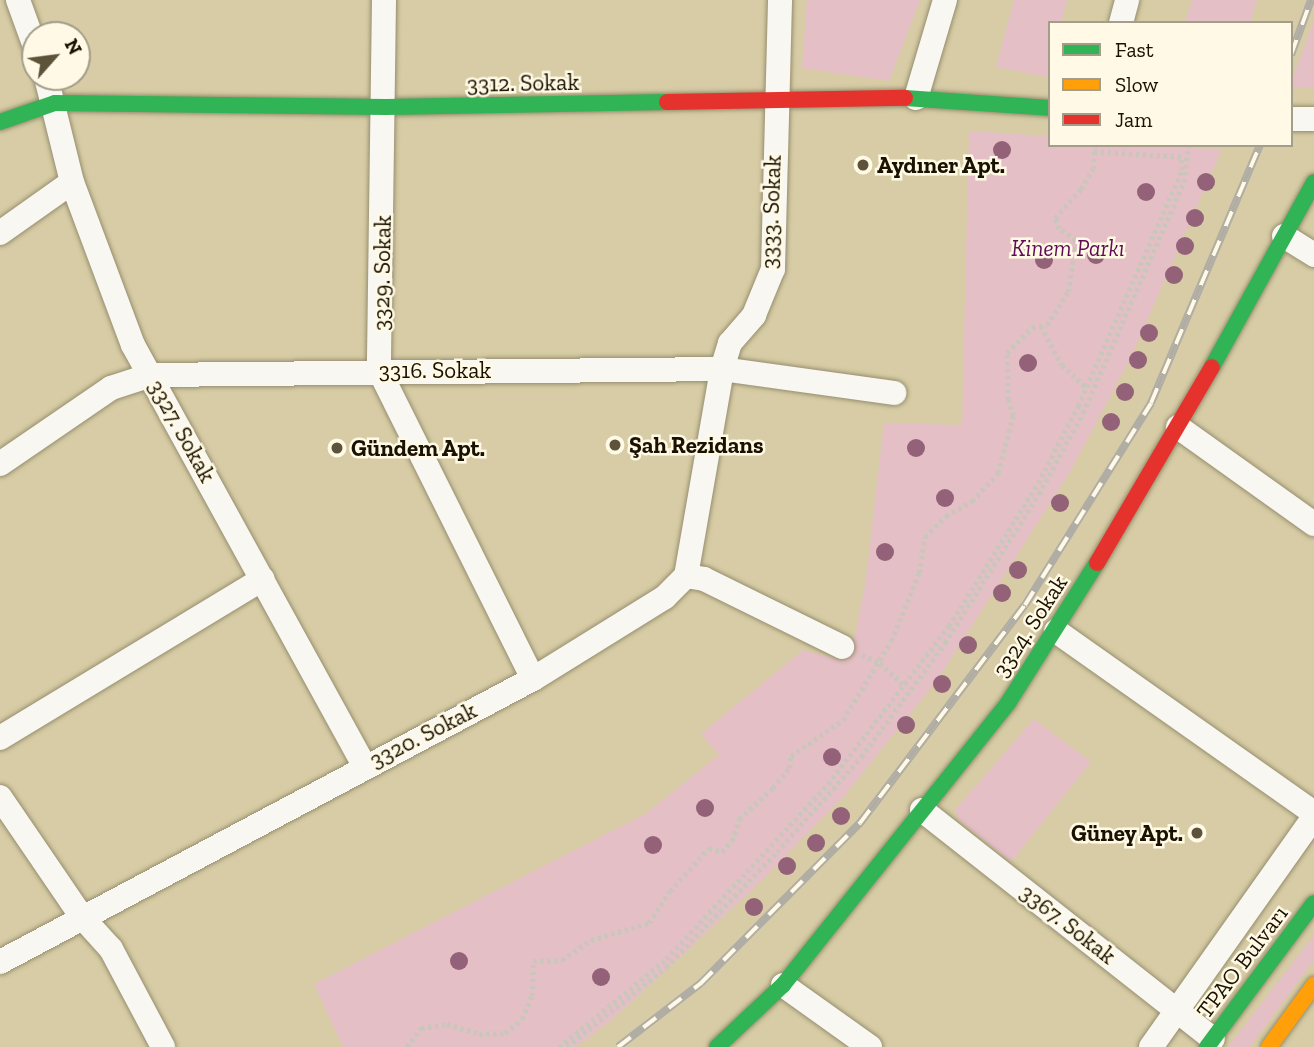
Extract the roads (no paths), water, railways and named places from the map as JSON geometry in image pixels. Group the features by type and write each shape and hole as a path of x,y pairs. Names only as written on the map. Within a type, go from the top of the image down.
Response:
{"main road":[{"name":"3312. Sokak","path":"0,122 55,103 386,107 774,103 916,98 1048,108"},
{"name":"3324. Sokak","path":"718,1047 783,985 1008,703 1056,631 1178,427 1314,182"},
{"name":"TPAO Bulvarı","path":"1210,1043 1314,903"},
{"path":"1269,1047 1314,985"}],"street":[{"path":"18,0 26,21"},
{"name":"3329. Sokak","path":"384,0 386,107 379,370 533,678"},
{"name":"3333. Sokak","path":"686,576 722,369 730,343 754,315 773,269 774,103 780,0"},
{"path":"916,98 945,0"},
{"path":"1122,21 1127,0"},
{"name":"3327. Sokak","path":"51,91 72,183 133,345 363,766"},
{"path":"1293,119 1314,119"},
{"path":"0,233 72,183"},
{"path":"1284,236 1314,255"},
{"name":"3316. Sokak","path":"0,464 111,388 151,375 379,370 722,369 894,393"},
{"path":"1178,427 1314,524"},
{"path":"686,576 704,579 842,647"},
{"name":"3320. Sokak","path":"0,962 363,766 533,678 665,597 686,576"},
{"path":"0,738 263,579"},
{"path":"1056,631 1314,815 1180,1010 1151,1047"},
{"path":"0,797 82,917 111,949 163,1047"},
{"name":"3367. Sokak","path":"922,810 1180,1010 1210,1043"},
{"path":"783,985 870,1047"}],"railway":[{"path":"1293,50 1311,0"},
{"path":"618,1047 701,983 860,823 1025,605 1151,403 1259,147"}],"place":[{"name":"Aydıner Apt.","path":"863,165"},
{"name":"Şah Rezidans","path":"615,445"},
{"name":"Gündem Apt.","path":"337,448"},
{"name":"Güney Apt.","path":"1197,833"}],"park label":[{"name":"Kinem Parkı","path":"1068,248"}]}
